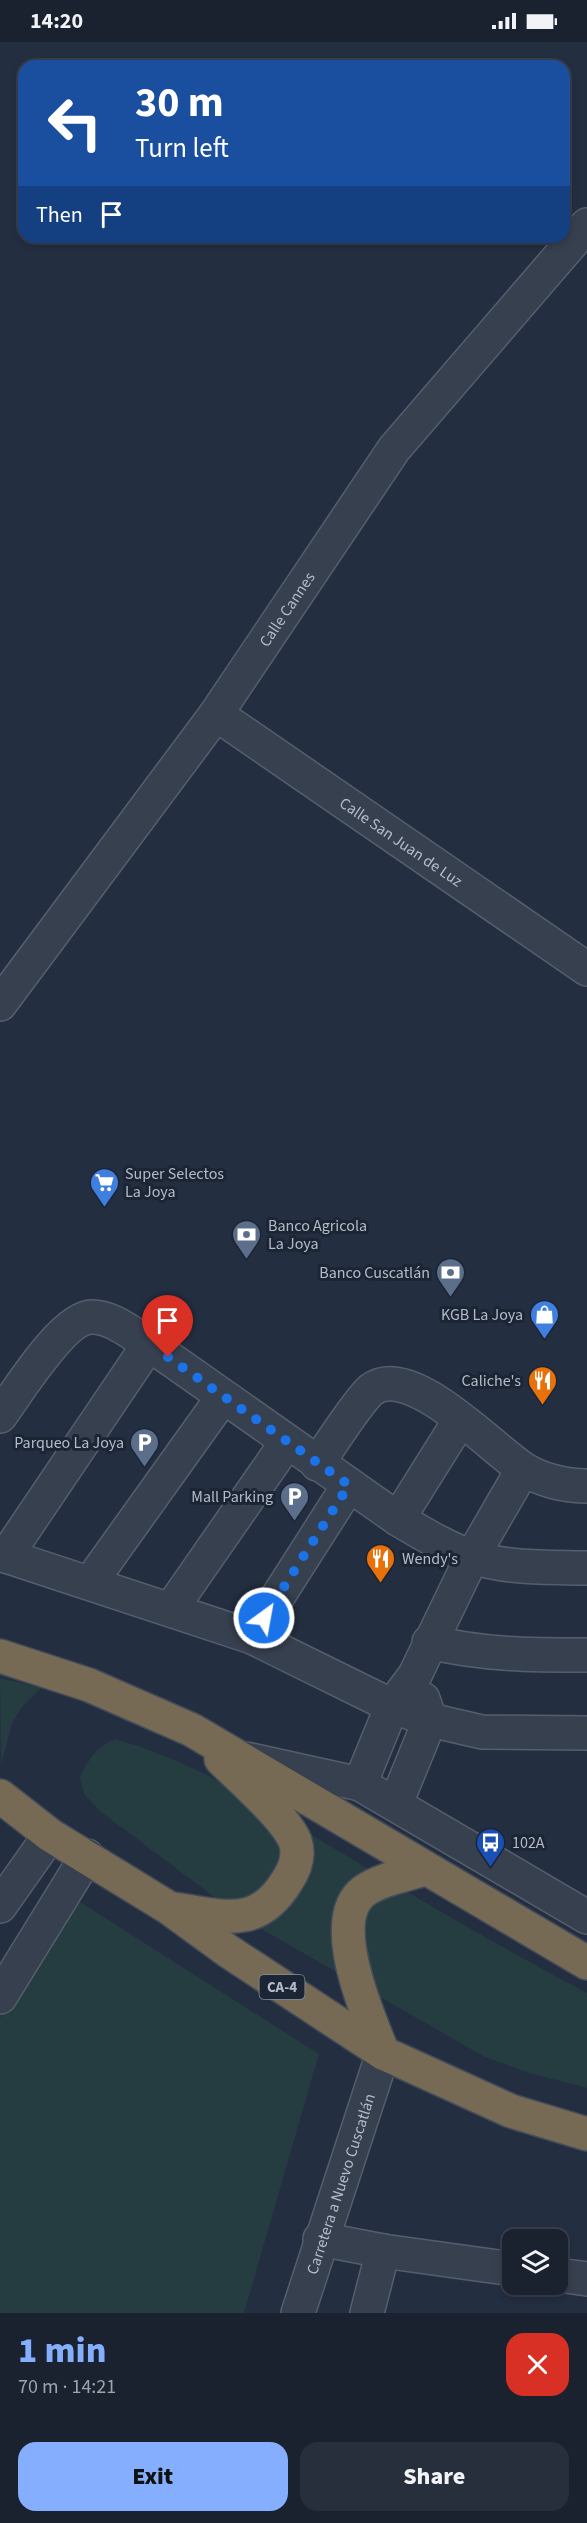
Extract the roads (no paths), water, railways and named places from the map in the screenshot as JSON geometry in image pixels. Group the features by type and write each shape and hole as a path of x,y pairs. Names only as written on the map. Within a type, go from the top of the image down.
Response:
{"highway":[{"path":"0,1656 89,1685 195,1732 587,1963"},
{"path":"169,1908 220,1916 239,1917 256,1913 267,1907 279,1894 295,1864 297,1851 285,1826 195,1732"},
{"name":"CA-4","path":"0,1796 50,1835 169,1908 228,1951 383,2053 511,2111 587,2133"},
{"path":"383,2053 363,2003 351,1959 348,1931 354,1905 363,1891 381,1882 425,1869"}],"street":[{"name":"Calle Cannes","path":"0,1004 216,714 394,449 587,225"},
{"name":"Calle San Juan de Luz","path":"216,714 587,969"},
{"path":"0,1416 65,1330 90,1317 110,1320 149,1344 398,1519 472,1557 533,1567 587,1568"},
{"path":"149,1344 3,1555 252,1637 392,1706 430,1720 482,1732 587,1732"},
{"path":"317,1464 371,1390 387,1382 407,1386 426,1394 523,1468 556,1482 587,1486"},
{"path":"90,1583 223,1397"},
{"path":"398,1519 460,1420"},
{"path":"171,1610 287,1442"},
{"path":"360,1784 392,1706 415,1675 472,1557 523,1468"},
{"path":"252,1637 349,1485"},
{"path":"429,1642 471,1652 508,1656 587,1655"},
{"path":"396,1803 430,1720 415,1675"},
{"path":"242,1758 360,1784 396,1803 587,1917"},
{"path":"0,1906 10,1873 50,1835"},
{"path":"0,1997 87,1856"},
{"name":"Carretera a Nuevo Cuscatlán","path":"298,2313 383,2053"},
{"path":"320,2240 383,2252 502,2268"},
{"path":"367,2313 383,2252"},
{"path":"568,2277 587,2279"}],"place":[{"name":"Super Selectos La Joya","path":"104,1208"},
{"name":"Banco Agricola La Joya","path":"247,1260"},
{"name":"Banco Cuscatlán","path":"451,1298"},
{"name":"KGB La Joya","path":"544,1340"},
{"name":"Caliche's","path":"542,1406"},
{"name":"Parqueo La Joya","path":"145,1468"},
{"name":"Mall Parking","path":"294,1522"},
{"name":"Wendy's","path":"381,1584"},
{"name":"102A","path":"491,1868"}]}
